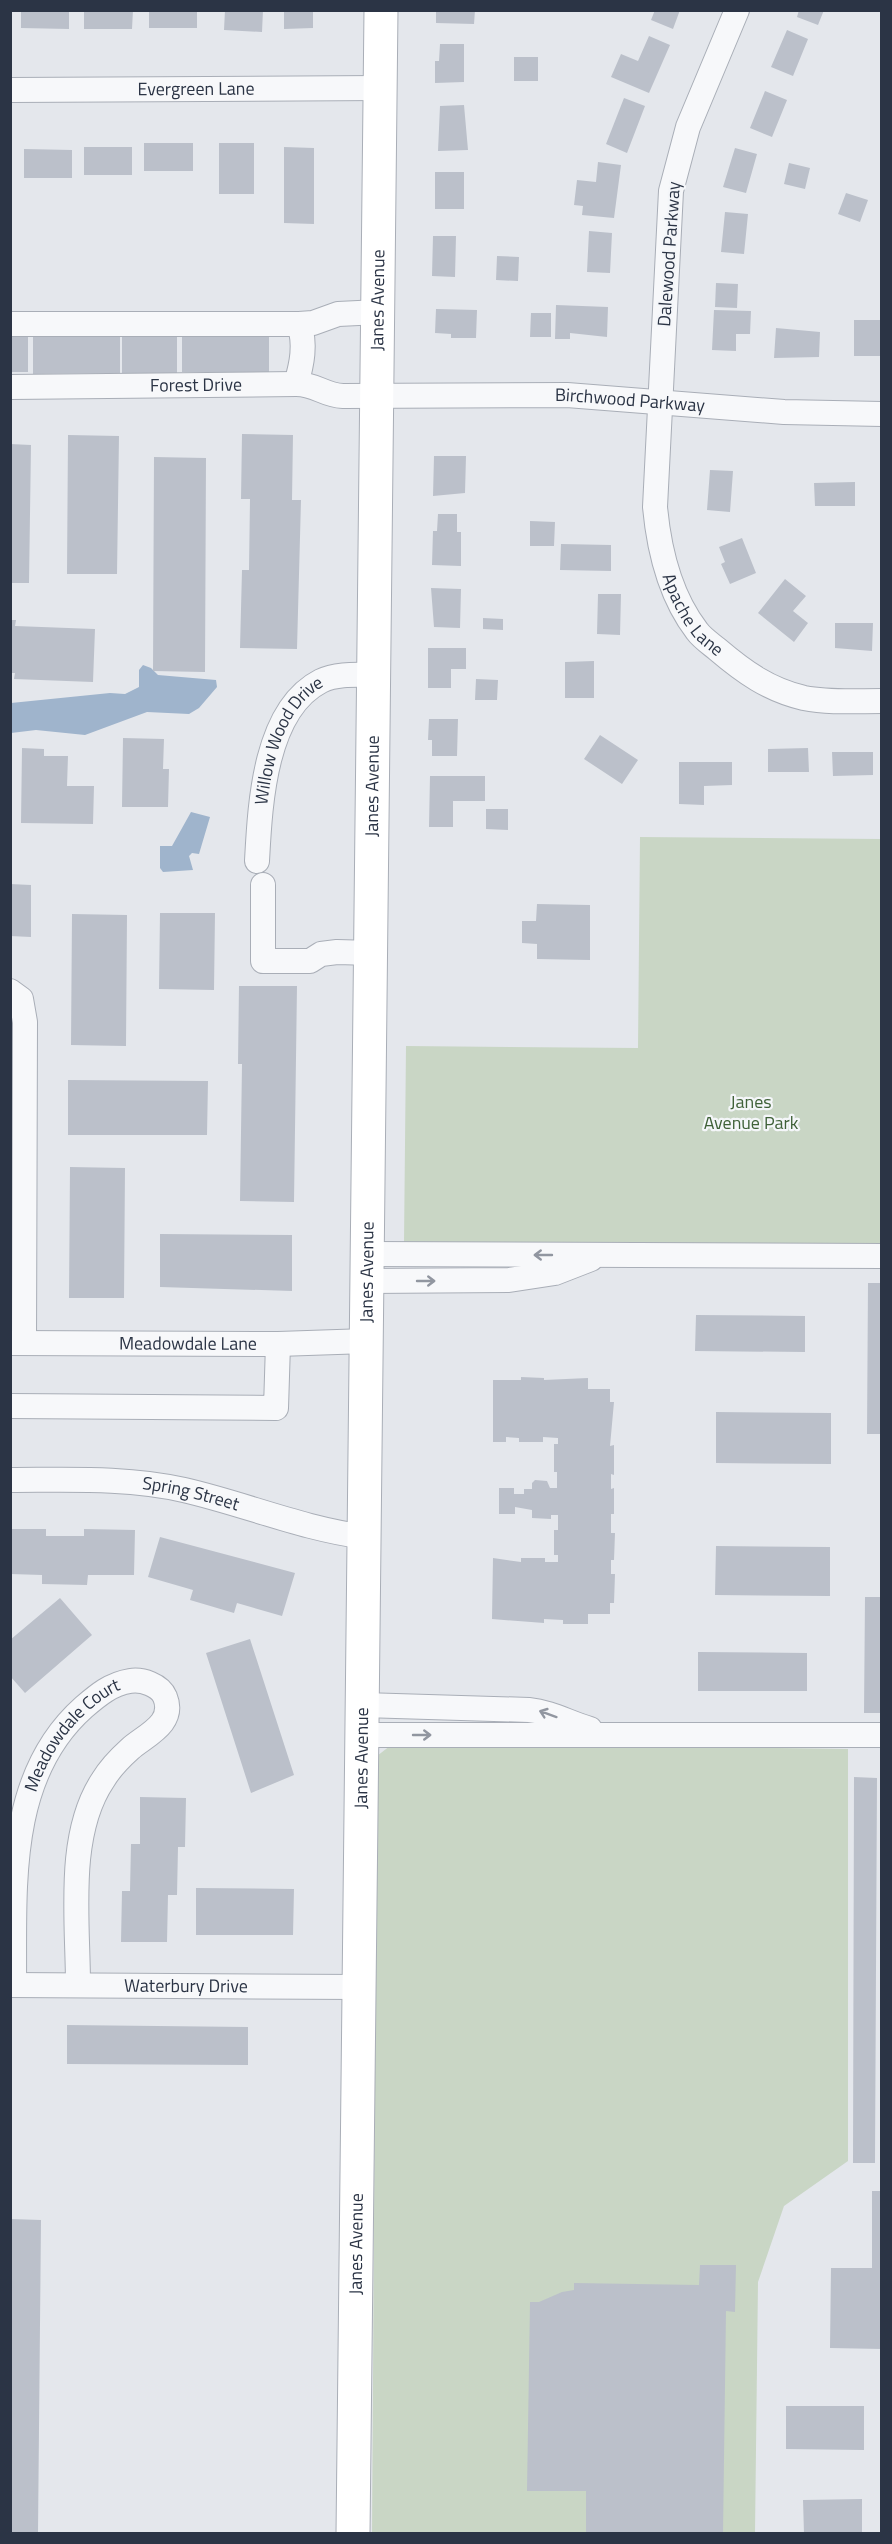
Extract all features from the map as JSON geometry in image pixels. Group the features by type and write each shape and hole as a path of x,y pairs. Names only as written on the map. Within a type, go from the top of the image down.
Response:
{"street":[{"name":"Janes Avenue","path":"353,2534 376,675 381,10"},
{"name":"Dalewood Parkway","path":"660,401 671,191 688,127 737,10"},
{"name":"Evergreen Lane","path":"10,90 381,88"},
{"path":"10,324 298,324 313,323 338,314 379,312"},
{"path":"296,384 302,366 303,346 298,324"},
{"name":"Forest Drive","path":"10,387 296,384 317,388 328,395 378,396"},
{"name":"Birchwood Parkway","path":"378,396 519,394 660,401 784,412 882,414"},
{"name":"Apache Lane","path":"660,401 655,507 658,536 669,577 697,632 741,670 779,690 827,701 882,701"},
{"name":"Willow Wood Drive","path":"256,861 264,778 272,751 294,704 305,692 321,681 337,676 376,675"},
{"path":"263,885 263,962 309,961 321,954 337,952 372,953"},
{"path":"10,991 21,999 25,1022 17,1342"},
{"path":"368,1267 601,1255 882,1256"},
{"name":"Meadowdale Lane","path":"17,1342 278,1344 367,1341"},
{"path":"10,1406 276,1408 278,1344"},
{"name":"Spring Street","path":"10,1480 102,1480 181,1489 327,1532 366,1537"},
{"name":"Meadowdale Court","path":"12,1985 18,1838 23,1810 46,1755 59,1733 98,1695 117,1683 136,1680 154,1686 165,1697 166,1709 163,1721 156,1731 130,1749 103,1780 88,1810 79,1843 78,1985"},
{"path":"363,1720 530,1710 544,1711 568,1723 603,1733 882,1735"},
{"name":"Waterbury Drive","path":"12,1985 360,1987"}],"green space":[{"name":"Janes Avenue Park","path":"640,837 881,839 881,1247 404,1242 406,1046 638,1048"},
{"path":"395,1742 848,1749 848,2161 784,2206 758,2282 755,2533 372,2534 377,1756"}],"water":[{"path":"143,665 151,668 158,675 216,680 217,687 199,708 189,714 147,712 85,735 36,730 11,733 11,703 110,693 125,694 139,687 139,670"},
{"path":"191,812 210,817 199,854 192,853 189,856 193,870 163,872 160,868 160,846 172,846"}],"building":[{"path":"21,10 69,10 69,29 21,28"},
{"path":"84,10 133,10 132,29 84,29"},
{"path":"149,10 197,10 197,28 149,28"},
{"path":"225,10 263,10 262,32 224,30"},
{"path":"284,10 313,10 313,28 284,29"},
{"path":"436,10 475,10 474,24 436,23"},
{"path":"655,10 680,10 673,29 651,20"},
{"path":"799,10 824,10 818,25 797,17"},
{"path":"787,30 808,39 793,76 771,67"},
{"path":"649,36 670,45 649,93 611,77 621,54 638,61"},
{"path":"440,44 464,44 464,82 435,83 435,61 439,61"},
{"path":"514,57 538,57 538,81 514,81"},
{"path":"765,91 787,100 772,137 750,128"},
{"path":"624,98 645,106 627,153 606,144"},
{"path":"464,105 468,150 438,151 440,106"},
{"path":"144,143 193,143 193,171 144,171"},
{"path":"219,143 254,143 254,194 219,194"},
{"path":"84,147 132,147 132,175 84,175"},
{"path":"284,147 314,148 314,224 284,223"},
{"path":"735,148 757,154 746,193 723,187"},
{"path":"24,149 72,150 72,178 24,178"},
{"path":"598,162 621,165 614,218 582,215 583,206 574,205 577,180 596,182"},
{"path":"789,163 810,168 805,189 784,184"},
{"path":"435,172 464,172 464,209 435,209"},
{"path":"846,193 868,200 860,222 838,214"},
{"path":"725,212 748,214 744,254 721,252"},
{"path":"589,231 612,233 610,273 587,272"},
{"path":"433,236 456,236 455,277 432,276"},
{"path":"497,256 519,257 518,281 496,280"},
{"path":"716,283 738,284 737,308 715,307"},
{"path":"556,305 608,307 607,337 570,333 570,339 555,339"},
{"path":"436,309 477,310 476,338 451,338 451,334 435,333"},
{"path":"714,310 751,311 750,334 736,334 736,351 712,350"},
{"path":"531,313 551,313 551,337 530,337"},
{"path":"854,320 882,320 881,356 854,356"},
{"path":"776,328 820,332 819,357 774,358"},
{"path":"120,334 120,373 33,374 33,335"},
{"path":"177,334 177,373 122,374 122,335"},
{"path":"28,336 28,372 10,372 10,337"},
{"path":"182,336 269,336 269,372 182,372"},
{"path":"242,434 293,435 292,500 301,500 297,649 240,648 242,570 249,570 250,499 241,499"},
{"path":"68,435 119,436 117,574 67,574"},
{"path":"10,444 31,445 29,583 10,583"},
{"path":"434,456 466,456 465,493 433,496"},
{"path":"154,457 206,458 205,672 153,671"},
{"path":"710,470 733,471 730,512 707,510"},
{"path":"855,482 855,506 815,506 814,483"},
{"path":"438,514 457,514 457,532 461,532 461,566 432,565 433,531 437,531"},
{"path":"530,521 555,522 554,546 530,546"},
{"path":"742,538 756,573 730,584 721,564 725,562 719,547"},
{"path":"561,544 611,545 611,571 560,570"},
{"path":"785,579 806,596 793,611 808,623 794,642 758,613"},
{"path":"431,588 461,589 460,628 434,627"},
{"path":"598,594 621,594 620,635 597,634"},
{"path":"483,618 503,619 503,630 483,629"},
{"path":"10,620 16,620 15,626 95,629 93,682 14,679 15,673 10,673"},
{"path":"835,623 873,623 872,651 835,648"},
{"path":"428,648 466,648 466,669 451,669 451,688 428,688"},
{"path":"594,661 594,698 565,698 565,662"},
{"path":"476,679 498,680 497,700 475,700"},
{"path":"429,719 458,719 457,756 432,756 432,740 428,740"},
{"path":"600,735 638,760 622,784 584,759"},
{"path":"123,738 164,739 163,769 169,769 168,807 122,807"},
{"path":"22,748 44,749 44,756 68,756 67,786 94,786 93,824 21,823"},
{"path":"808,748 809,772 768,772 768,749"},
{"path":"832,752 873,752 873,775 833,776"},
{"path":"679,762 732,762 732,785 704,786 704,805 679,804"},
{"path":"430,776 485,776 485,801 453,801 453,827 429,827"},
{"path":"486,809 508,809 508,830 486,829"},
{"path":"10,884 31,885 31,937 10,936"},
{"path":"537,904 590,905 590,960 537,959 537,944 522,943 522,921 536,921"},
{"path":"160,913 215,913 214,990 159,989"},
{"path":"72,914 127,915 126,1046 71,1045"},
{"path":"239,986 297,986 294,1202 240,1201 242,1064 238,1064"},
{"path":"68,1080 208,1081 207,1135 68,1135"},
{"path":"70,1167 125,1168 124,1298 69,1298"},
{"path":"160,1234 292,1235 292,1291 160,1287"},
{"path":"868,1283 882,1283 882,1434 867,1434"},
{"path":"696,1315 805,1316 805,1352 695,1351"},
{"path":"521,1377 544,1378 544,1380 588,1378 588,1389 610,1389 610,1402 614,1402 610,1446 614,1445 614,1475 611,1474 611,1489 614,1488 614,1514 611,1514 611,1533 615,1533 611,1574 615,1574 614,1603 610,1603 610,1614 588,1614 588,1624 563,1624 563,1620 544,1619 544,1623 492,1619 493,1558 521,1562 521,1558 545,1558 545,1562 558,1562 558,1555 554,1555 554,1530 558,1530 558,1515 551,1515 551,1519 532,1518 532,1510 515,1507 515,1514 499,1514 499,1488 514,1488 514,1494 524,1494 524,1489 532,1489 532,1483 535,1480 547,1481 550,1488 557,1488 557,1472 554,1472 554,1444 558,1444 558,1438 543,1437 543,1442 519,1442 519,1438 506,1437 506,1442 493,1442 493,1380 521,1380"},
{"path":"716,1412 831,1413 831,1464 716,1463"},
{"path":"10,1529 46,1529 46,1536 84,1536 84,1529 135,1530 134,1575 88,1575 87,1585 42,1584 42,1575 10,1574"},
{"path":"160,1537 295,1573 282,1616 237,1603 234,1613 190,1600 193,1590 148,1577"},
{"path":"716,1546 830,1547 830,1596 715,1595"},
{"path":"865,1597 882,1597 882,1713 864,1713"},
{"path":"60,1598 92,1635 25,1693 10,1676 10,1640"},
{"path":"250,1639 294,1775 251,1793 206,1653"},
{"path":"698,1652 807,1653 807,1691 698,1691"},
{"path":"854,1777 877,1778 875,2163 853,2163"},
{"path":"140,1797 186,1798 185,1847 178,1847 177,1895 168,1895 167,1942 121,1942 122,1891 130,1891 131,1844 140,1844"},
{"path":"196,1888 294,1889 293,1935 196,1935"},
{"path":"67,2025 248,2027 248,2065 67,2064"},
{"path":"872,2191 882,2191 882,2349 830,2348 831,2268 872,2268"},
{"path":"10,2219 41,2220 38,2533 10,2533"},
{"path":"700,2265 736,2265 735,2312 726,2311 723,2534 586,2534 586,2491 527,2491 530,2302 539,2302 562,2292 574,2290 574,2283 699,2285"},
{"path":"786,2406 864,2406 864,2450 786,2449"},
{"path":"862,2499 862,2534 804,2534 803,2500"}]}
